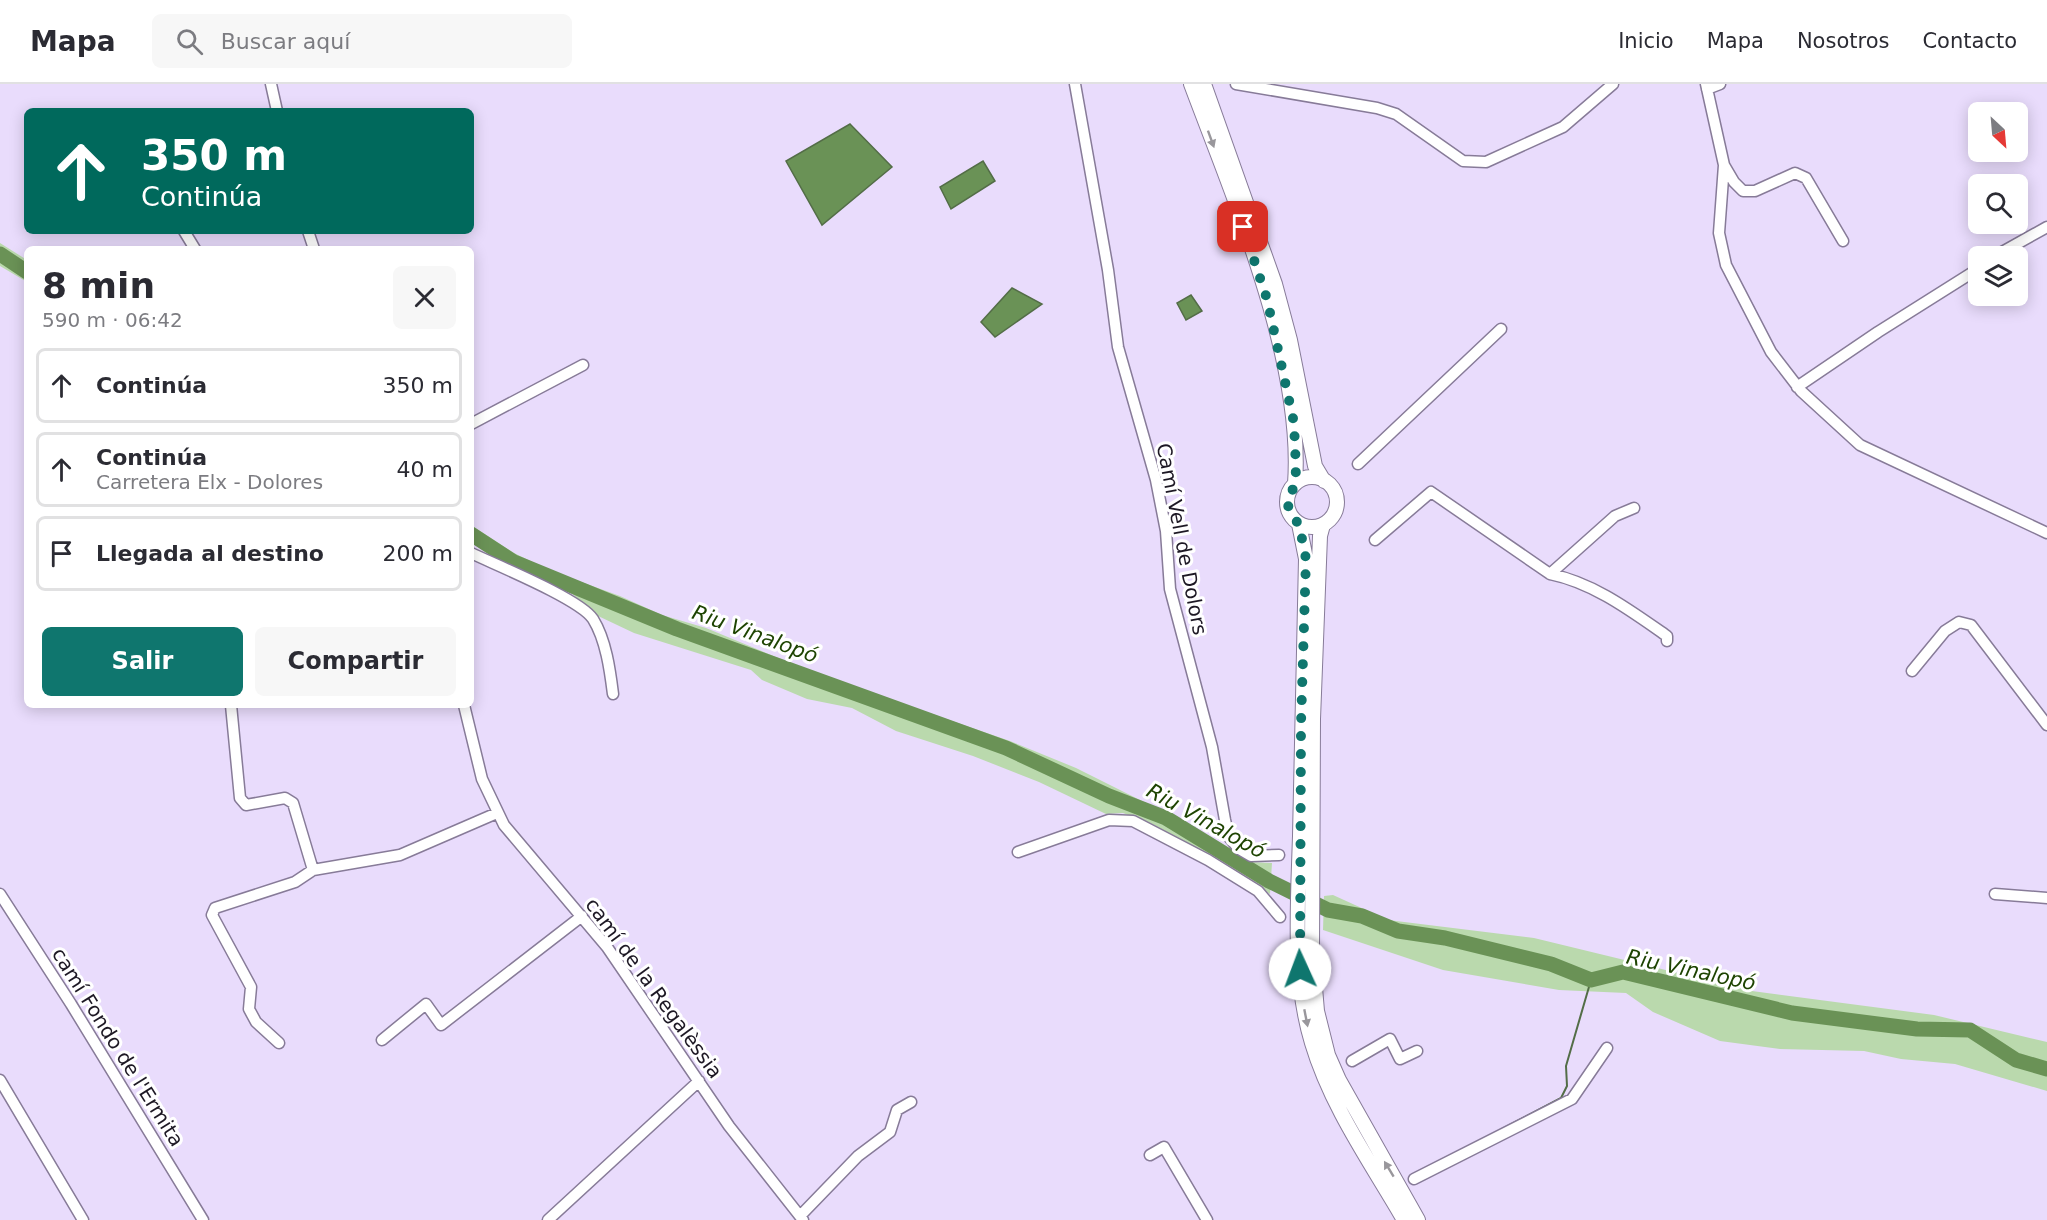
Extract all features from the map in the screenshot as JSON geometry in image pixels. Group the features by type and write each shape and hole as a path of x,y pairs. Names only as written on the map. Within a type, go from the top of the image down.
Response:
{"main road":[{"path":"1191,84 1267,299 1294,423 1298,454 1295,484 1287,503 1293,518 1299,524 1323,525"},
{"path":"1204,84 1275,284 1290,340 1315,466 1335,493 1337,500 1334,513 1323,525 1320,536 1306,862"},
{"path":"1295,484 1305,478 1324,480"},
{"path":"1299,524 1306,559 1306,938 1302,996 1318,1063 1338,1107 1404,1220"},
{"path":"1306,938 1316,1002 1328,1055 1349,1101 1418,1220"}],"street":[{"path":"271,84 277,108"},
{"name":"Camí Vell de Dolors","path":"1075,84 1108,270 1118,347 1156,480 1166,531 1170,590 1212,747 1229,837 1239,849 1251,856 1279,855"},
{"path":"1236,84 1377,108 1396,114 1462,161 1486,162 1563,127 1613,84"},
{"path":"1720,84 1707,86 1724,165 1719,233 1726,265 1771,352 1797,387 1860,446 2047,533"},
{"path":"1724,165 1734,183 1743,191 1755,191 1795,173 1806,178 1843,241"},
{"path":"2010,246 2047,227"},
{"path":"1797,387 1968,275"},
{"path":"1358,464 1501,329"},
{"path":"474,422 583,365"},
{"path":"1375,540 1431,492 1550,574 1563,577 1611,598 1667,636 1667,641"},
{"path":"1550,574 1615,516 1634,508"},
{"path":"474,554 576,605 592,618 609,663 613,694"},
{"path":"1912,671 1945,631 1959,622 1971,625 2047,725"},
{"path":"231,708 240,798 246,805 285,798 293,803 312,870"},
{"name":"camí de la Regalèssia","path":"465,708 482,779 504,825 607,947 729,1126 802,1218"},
{"path":"279,1043 256,1022 249,1009 251,987 212,915 215,908 295,882 312,870 400,855 497,813"},
{"path":"1018,852 1109,820 1133,821 1258,891 1280,916"},
{"name":"camí Fondo de l'Ermita","path":"0,894 71,1004 203,1220"},
{"path":"1995,894 2047,898"},
{"path":"382,1040 426,1004 441,1025 582,916"},
{"path":"1352,1061 1390,1039 1400,1059 1417,1051"},
{"path":"1414,1179 1572,1098 1607,1048"},
{"path":"0,1080 82,1220"},
{"path":"548,1220 699,1081"},
{"path":"802,1218 858,1156 890,1132 897,1110 911,1102"},
{"path":"1150,1155 1164,1147 1207,1220"}],"shaded area":[{"path":"850,124 892,167 822,225 786,161"},
{"path":"983,161 995,181 951,209 940,187"},
{"path":"0,243 24,258 24,280 0,266"},
{"path":"1012,288 1042,304 995,337 981,322"},
{"path":"1191,295 1202,311 1186,320 1177,303"},
{"path":"474,527 514,553 551,571 620,596 662,615 706,628 822,676 1010,741 1076,768 1184,822 1251,862 1272,863 1270,894 1215,859 1154,825 1123,813 1106,814 1039,782 973,756 896,731 852,708 807,699 762,680 751,670 634,633 596,615 568,590 507,563 474,544"},
{"path":"1333,895 1388,920 1534,938 1752,991 1934,1015 2047,1042 2047,1091 1955,1064 1901,1059 1864,1051 1780,1049 1720,1041 1653,1012 1626,993 1559,990 1443,970 1323,930 1324,896"}],"waterway":[{"name":"Riu Vinalopó","path":"0,254 24,270"},
{"name":"Riu Vinalopó","path":"474,536 514,562 677,629 1006,748 1109,796 1166,818 1269,881 1328,910 1362,916 1398,931 1445,938 1551,964 1591,980 1623,972 1792,1013 1917,1029 1970,1030 2016,1060 2047,1069"},
{"path":"1502,1129 1561,1098 1567,1086 1566,1066 1591,980"}],"route":[{"path":"1243,227 1254,256 1279,344 1298,454 1295,484 1287,503 1289,512 1299,524 1304,539 1306,559 1301,724 1300,969"}]}
